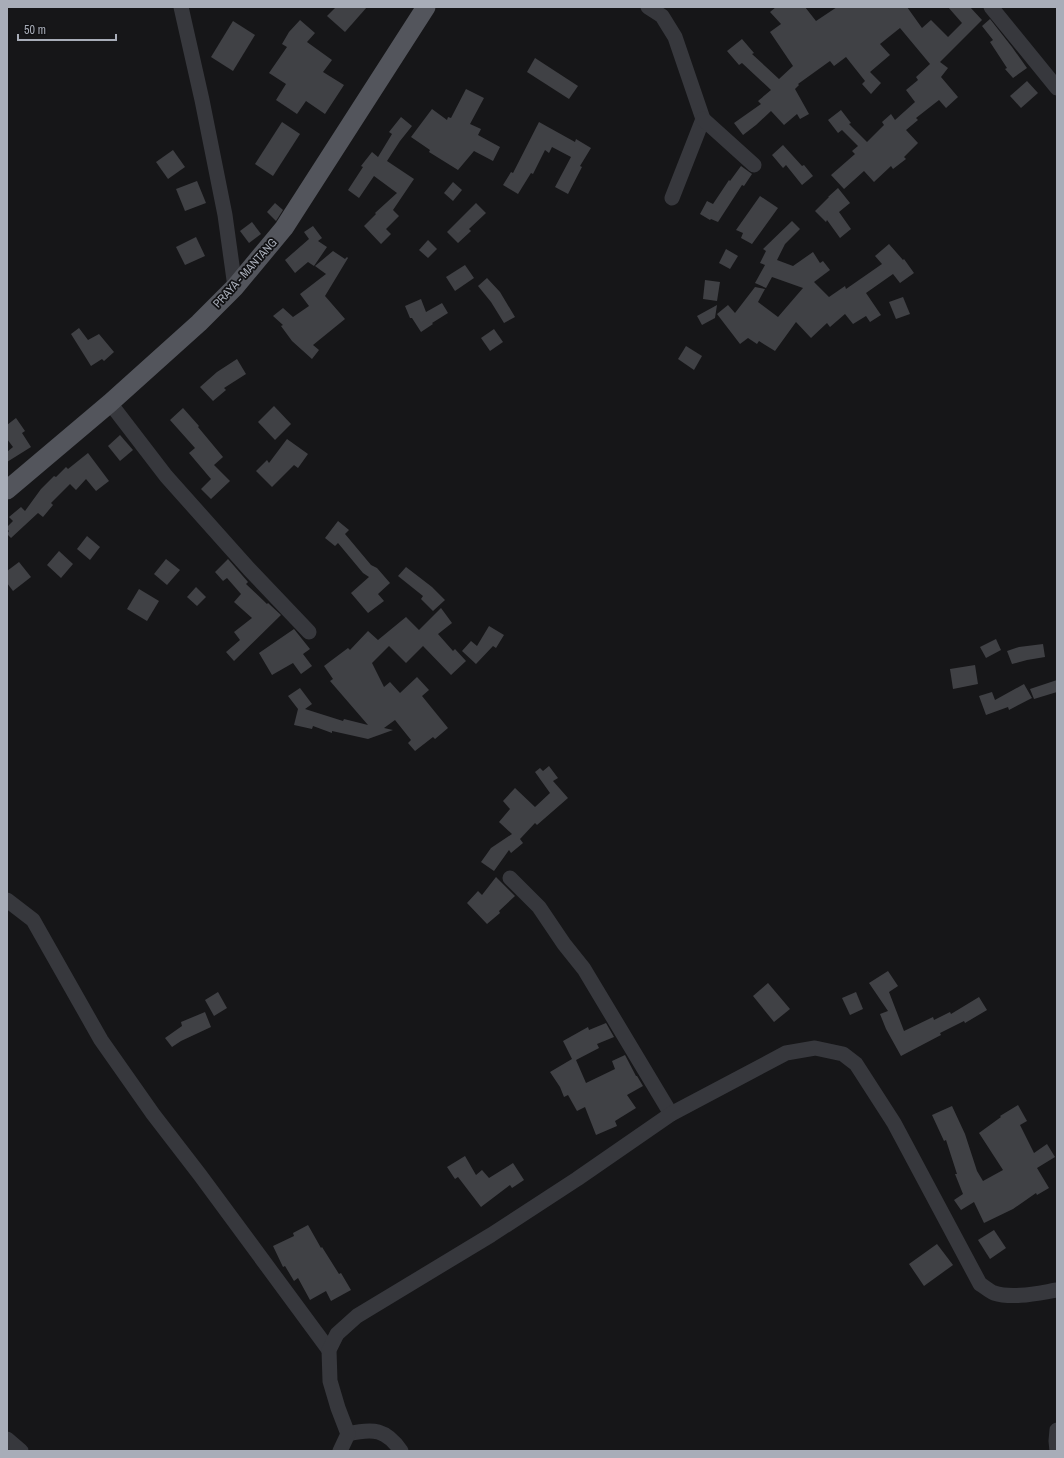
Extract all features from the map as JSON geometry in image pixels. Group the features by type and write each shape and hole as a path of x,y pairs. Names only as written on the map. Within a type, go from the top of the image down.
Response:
{"main road":[{"name":"PRAYA - MANTANG","path":"7,490 110,403 199,323 235,287 284,228 426,7"}],"street":[{"path":"181,7 202,100 225,215 235,287"},
{"path":"648,7 662,16 675,37 703,119 754,165"},
{"path":"991,7 1057,88"},
{"path":"672,198 703,119"},
{"path":"110,403 166,476 249,569 309,632"},
{"path":"510,878 540,908 564,944 584,969 671,1114"},
{"path":"7,900 33,920 101,1040 153,1114 200,1175 328,1350 330,1381 348,1434 340,1451"},
{"path":"328,1350 338,1334 357,1316 491,1235 577,1179 671,1114 786,1053 815,1048 843,1054 856,1064 894,1123 980,1284 992,1292 1003,1295 1057,1290"},
{"path":"348,1434 365,1430 381,1432 393,1439 401,1451"},
{"path":"1057,1430 1057,1451"},
{"path":"7,1439 22,1451"}],"building":[{"path":"336,7 367,7 345,32 327,16"},
{"path":"776,7 805,7 816,21 837,7 907,7 922,28 931,20 948,37 962,23 948,7 970,7 982,20 940,62 948,68 941,77 958,97 946,108 939,100 916,118 918,120 906,130 918,143 904,157 906,159 893,169 891,166 874,182 864,171 844,189 831,175 855,154 852,151 858,146 842,130 838,133 828,120 841,110 851,123 849,124 867,142 884,125 882,122 891,114 895,120 915,102 906,90 918,80 916,77 930,64 900,28 880,44 890,55 870,72 881,83 871,94 862,84 865,81 846,57 834,66 830,61 798,84 799,85 795,89 809,114 800,119 797,114 784,125 771,111 743,135 734,123 761,104 758,101 771,90 742,63 739,65 727,51 742,39 754,53 752,54 779,79 793,66 770,32 781,24 770,12"},
{"path":"990,19 1027,68 1013,78 1005,69 1007,68 990,42 993,40 982,26"},
{"path":"300,20 315,33 307,42 332,60 323,72 344,85 325,114 306,101 297,114 276,100 286,84 269,73 287,47 282,44 289,32"},
{"path":"233,21 255,35 233,71 211,57"},
{"path":"535,58 578,86 569,99 527,72"},
{"path":"1027,81 1038,93 1021,108 1010,96"},
{"path":"466,89 484,98 470,124 481,129 478,135 500,147 493,161 474,151 458,170 429,152 430,150 411,137 432,109 447,120 448,117 451,118"},
{"path":"401,117 412,126 387,161 414,179 393,210 399,216 386,229 391,234 381,244 364,226 376,214 375,213 397,193 374,176 359,198 348,190 363,167 361,166 372,152 378,157 392,134 389,132"},
{"path":"282,122 300,134 273,176 255,164"},
{"path":"539,122 575,142 576,139 591,148 580,166 582,167 568,194 555,187 571,157 552,147 549,153 545,150 533,174 531,173 518,194 503,185 511,172 513,173"},
{"path":"783,145 813,176 802,185 786,165 783,168 772,155"},
{"path":"173,150 185,167 168,179 156,162"},
{"path":"741,166 752,174 744,186 742,185 718,222 711,219 710,220 700,214 707,201 713,204 729,180 730,181"},
{"path":"197,181 206,203 185,211 176,189"},
{"path":"453,182 462,190 453,201 444,193"},
{"path":"838,188 850,203 839,212 851,229 840,238 827,220 826,222 815,211"},
{"path":"760,196 778,208 752,244 741,238 743,233 736,230"},
{"path":"275,203 283,210 276,221 267,212"},
{"path":"476,203 486,213 469,229 471,231 458,243 447,232"},
{"path":"792,221 800,229 785,244 777,260 793,266 813,252 820,263 823,261 830,270 814,282 829,297 845,286 846,289 882,264 875,256 889,244 903,260 904,259 914,273 900,283 893,274 866,293 881,315 870,322 866,316 853,324 845,314 830,327 827,323 811,338 796,322 775,351 759,341 757,344 748,338 740,344 717,314 728,305 735,313 755,287 765,289 758,302 778,317 803,288 772,277 766,288 755,283 765,265 760,263 766,251 763,249"},
{"path":"252,222 261,234 249,243 240,231"},
{"path":"313,226 322,238 318,241 327,247 314,266 308,262 295,273 285,260 309,239 304,232"},
{"path":"196,237 205,256 185,265 176,247"},
{"path":"428,240 437,249 428,258 419,250"},
{"path":"726,249 738,256 730,269 719,263"},
{"path":"333,251 345,259 347,257 348,258 325,296 345,319 313,345 319,350 312,359 292,341 281,326 283,325 273,316 283,308 293,317 309,306 300,294 326,274 315,266"},
{"path":"465,265 474,278 455,291 446,277"},
{"path":"487,278 500,292 515,317 504,323 491,302 478,286"},
{"path":"705,280 720,282 717,301 703,299"},
{"path":"903,297 910,314 896,319 889,302"},
{"path":"421,299 426,312 442,303 448,313 421,332 412,318 410,318 405,306"},
{"path":"717,305 715,318 702,325 697,316"},
{"path":"79,328 88,340 99,334 114,352 104,361 102,359 91,366 71,334"},
{"path":"494,329 503,342 490,351 481,338"},
{"path":"686,346 702,356 694,370 678,359"},
{"path":"237,359 246,374 224,388 226,390 213,401 200,387 217,372"},
{"path":"274,406 291,424 275,440 258,422"},
{"path":"183,408 223,457 214,465 230,481 211,499 201,489 211,479 189,453 195,448 170,420"},
{"path":"16,418 25,431 22,433 31,447 7,462 7,452 13,447 7,439 7,425"},
{"path":"120,435 133,450 120,461 108,446"},
{"path":"287,439 308,454 298,468 294,465 272,487 256,471 267,460 269,463"},
{"path":"88,453 109,481 96,491 86,479 76,490 70,484 51,503 53,505 43,517 38,513 11,538 7,534 9,531 7,527 13,521 9,517 21,507 25,511 41,489 54,476 56,477 66,467 68,469"},
{"path":"338,521 349,530 345,534 371,565 377,568 390,583 378,594 384,601 368,613 351,593 369,577 363,573 338,543 335,546 325,538"},
{"path":"87,536 100,547 90,560 77,549"},
{"path":"59,551 73,564 61,578 47,565"},
{"path":"166,559 180,570 167,585 154,574"},
{"path":"228,559 248,582 246,584 281,615 234,661 226,652 240,640 234,632 252,618 234,602 241,594 227,578 223,581 215,572"},
{"path":"19,562 31,577 13,591 7,583 7,571"},
{"path":"406,567 432,587 445,600 433,611 421,599 423,596 398,576"},
{"path":"196,587 206,597 197,606 187,597"},
{"path":"139,589 159,601 147,621 127,609"},
{"path":"441,608 452,623 438,634 453,651 455,649 466,661 451,675 423,646 406,663 389,646 372,663 384,687 390,682 400,693 417,677 429,690 422,696 448,728 435,739 433,737 415,751 408,743 411,740 395,720 384,728 393,730 368,739 332,731 332,733 313,726 312,729 294,725 298,709 288,696 300,688 312,704 305,709 343,721 344,719 368,725 330,681 333,679 324,666 348,648 350,650 368,631 378,640 406,617 419,630"},
{"path":"489,626 504,635 496,648 493,646 476,664 462,651 471,641 477,646"},
{"path":"294,629 310,649 303,654 312,666 301,674 293,663 272,675 259,653"},
{"path":"996,639 1001,650 986,658 980,647"},
{"path":"1043,644 1045,657 1012,664 1007,651 1019,647"},
{"path":"975,665 978,684 953,689 950,669"},
{"path":"1057,680 1057,692 1034,699 1030,689"},
{"path":"1024,684 1032,698 1009,710 1008,707 986,715 979,696 992,692 995,700"},
{"path":"549,766 558,778 553,781 568,798 537,825 535,823 520,839 523,843 511,853 509,850 494,871 481,862 491,848 512,834 499,822 510,809 503,801 515,788 535,807 550,793 535,772 540,768 543,771"},
{"path":"496,877 515,896 499,911 500,913 487,924 467,903 478,891 482,895"},
{"path":"888,971 898,986 889,992 904,1031 933,1017 934,1020 950,1012 951,1014 979,997 987,1010 965,1023 964,1021 940,1033 941,1035 901,1056 886,1029 880,1014 888,1011 869,983"},
{"path":"768,983 790,1009 774,1022 753,996"},
{"path":"218,992 227,1008 214,1016 205,1000"},
{"path":"856,992 863,1009 850,1015 842,998"},
{"path":"205,1012 211,1027 181,1041 172,1047 165,1038 182,1026 181,1022"},
{"path":"606,1023 614,1037 597,1044 599,1048 576,1060 586,1083 615,1069 612,1061 625,1055 643,1086 627,1095 636,1108 615,1121 617,1126 596,1135 585,1107 577,1111 568,1095 564,1097 560,1087 550,1072 572,1059 563,1041 588,1027 589,1030"},
{"path":"1018,1105 1027,1121 1020,1125 1034,1153 1047,1144 1055,1157 1037,1168 1049,1188 1037,1195 1036,1193 1013,1209 984,1223 974,1202 961,1210 954,1200 963,1194 955,1174 957,1174 946,1140 944,1141 932,1115 952,1106 965,1134 977,1171 983,1181 1003,1170 979,1133 1001,1117 1000,1116"},
{"path":"465,1156 476,1175 482,1170 489,1178 513,1163 524,1180 512,1188 510,1185 481,1207 458,1177 455,1179 447,1167"},
{"path":"308,1225 321,1248 322,1247 339,1274 341,1273 351,1290 331,1301 326,1291 310,1300 298,1278 294,1281 285,1266 283,1267 273,1246 294,1236 293,1233"},
{"path":"994,1230 1006,1248 990,1259 978,1240"},
{"path":"937,1244 953,1265 924,1286 909,1264"}]}
